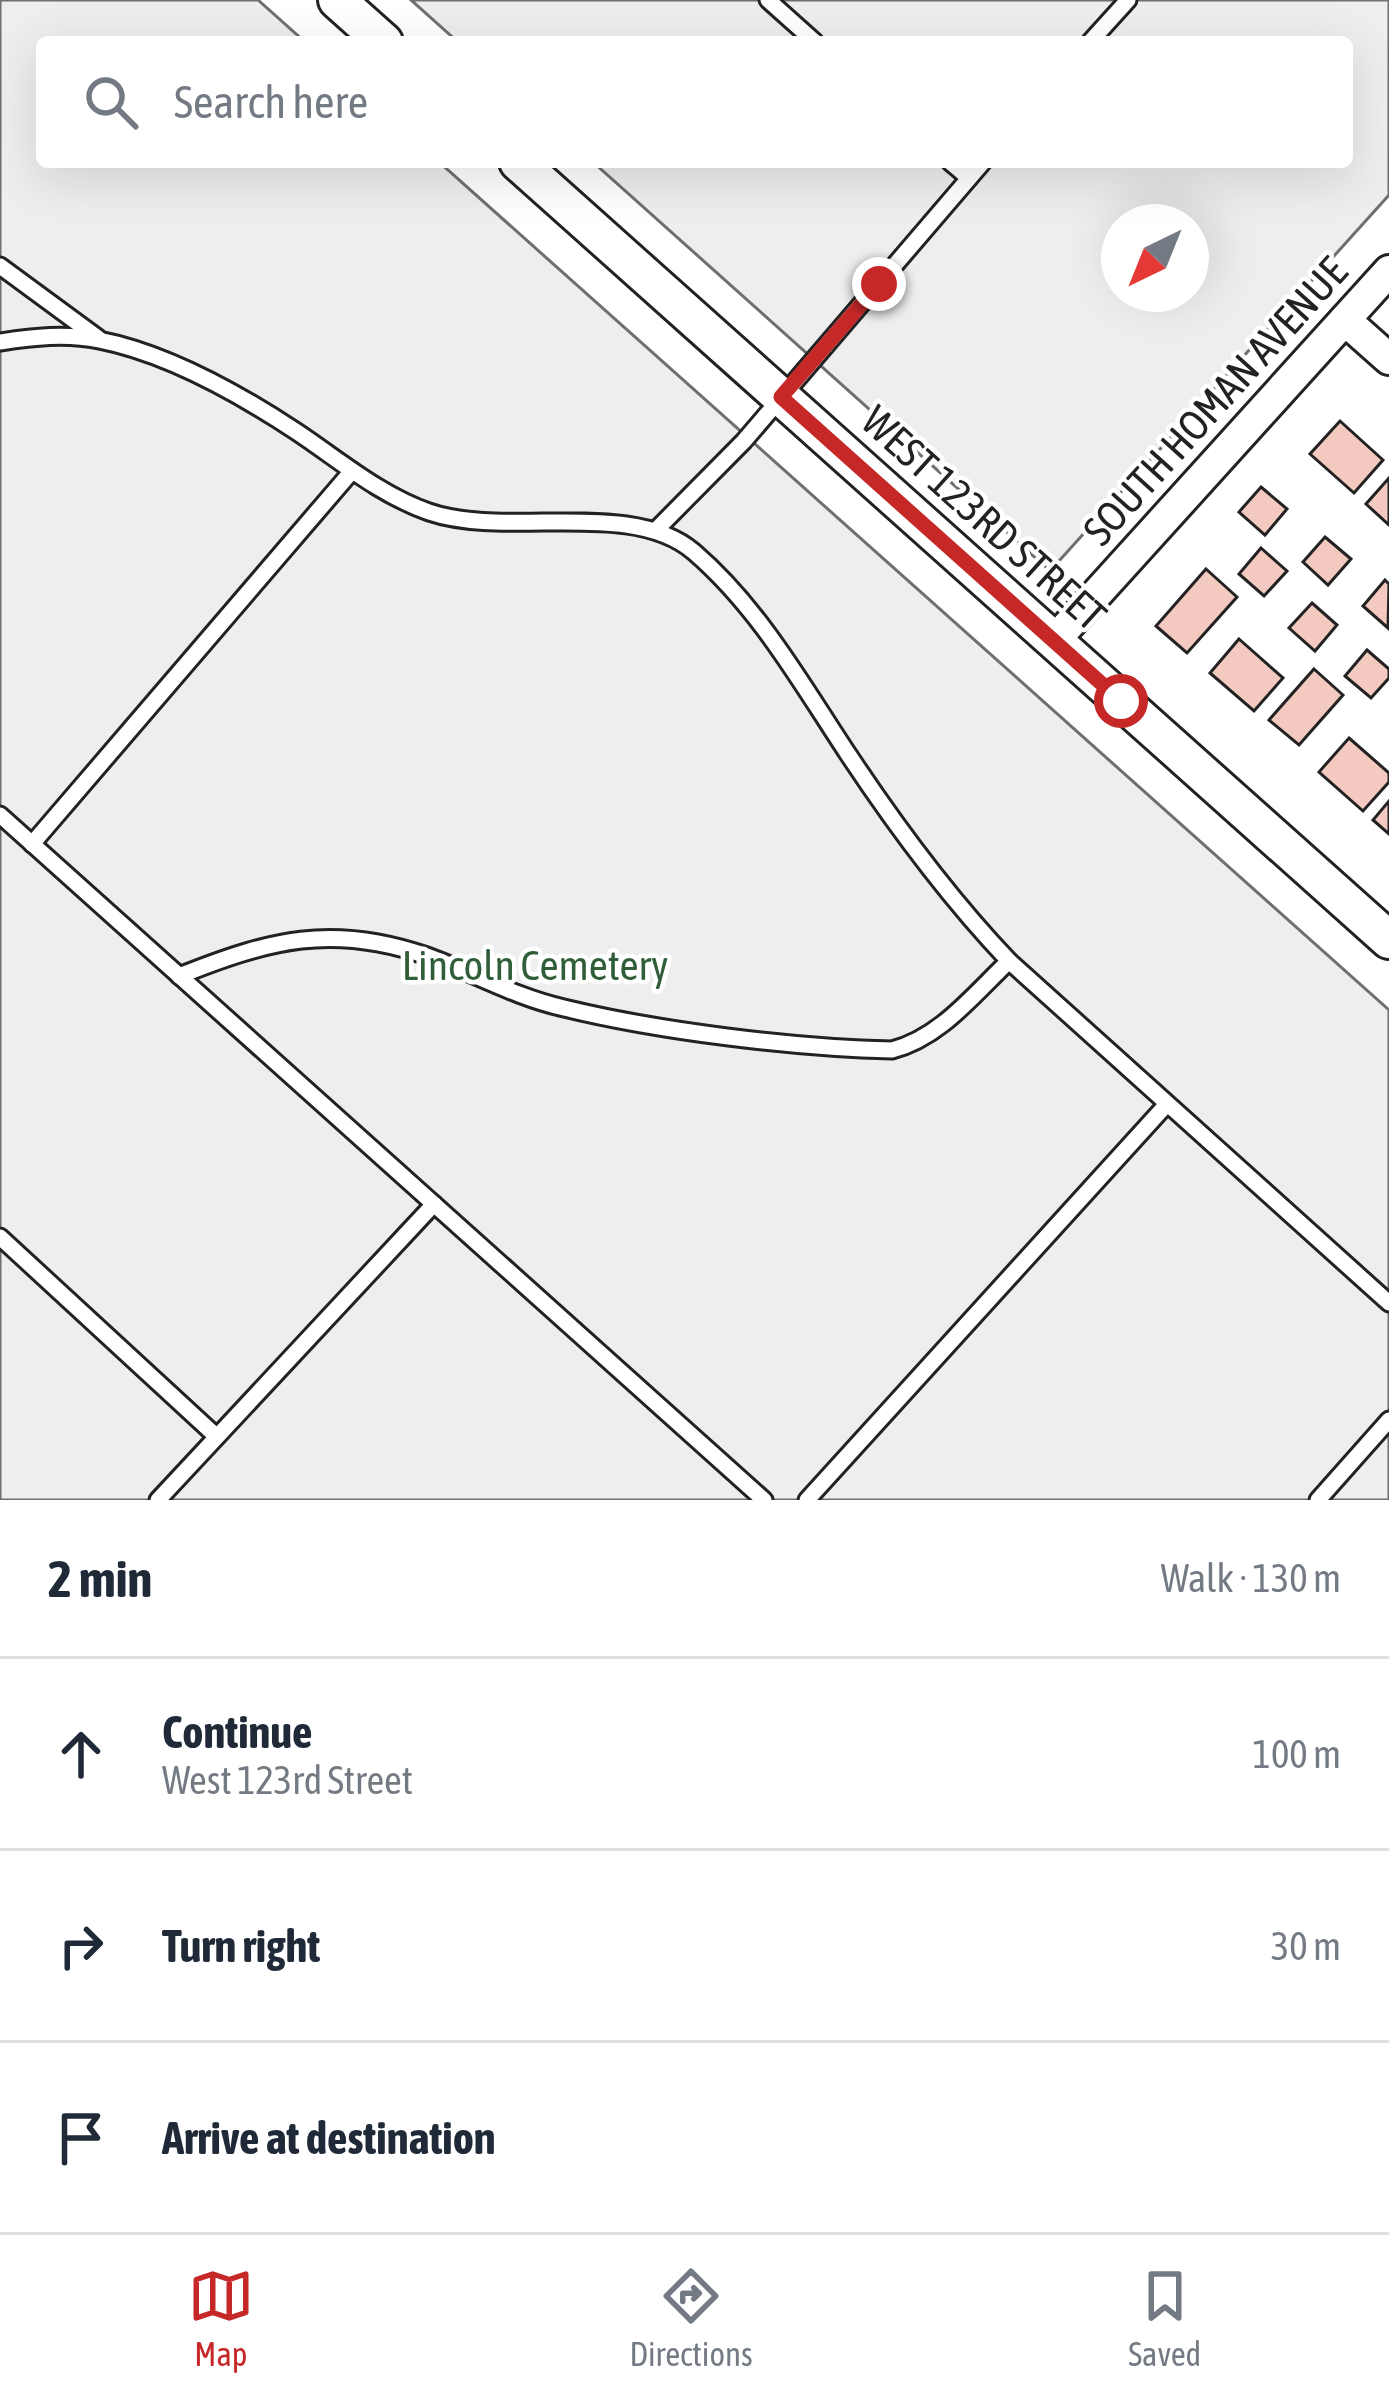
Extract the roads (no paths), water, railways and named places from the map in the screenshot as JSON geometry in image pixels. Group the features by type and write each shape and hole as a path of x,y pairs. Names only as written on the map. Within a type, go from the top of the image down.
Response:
{"street":[{"path":"337,0 377,36"},
{"name":"WEST 123RD STREET","path":"525,168 1389,940"},
{"name":"SOUTH HOMAN AVENUE","path":"1054,641 1389,271"},
{"path":"1345,320 1389,359"}],"lane":[{"path":"768,0 808,36"},
{"path":"1095,36 1128,0"},
{"path":"957,168 969,178"},
{"path":"656,530 781,397 978,168"},
{"path":"0,266 100,340 224,392 411,504 469,523 656,530 688,547 730,585 778,647 912,848 1010,961 1389,1303"},
{"path":"0,342 45,336 100,340"},
{"path":"32,844 352,471"},
{"path":"0,815 764,1500"},
{"path":"179,976 257,945 342,936 432,958 507,991 610,1019 892,1050 915,1044 939,1028 1010,961"},
{"path":"807,1500 1167,1104"},
{"path":"158,1500 434,1204"},
{"path":"0,1237 216,1436"},
{"path":"1318,1500 1389,1420"}],"park label":[{"name":"Lincoln Cemetery","path":"535,965"}]}
